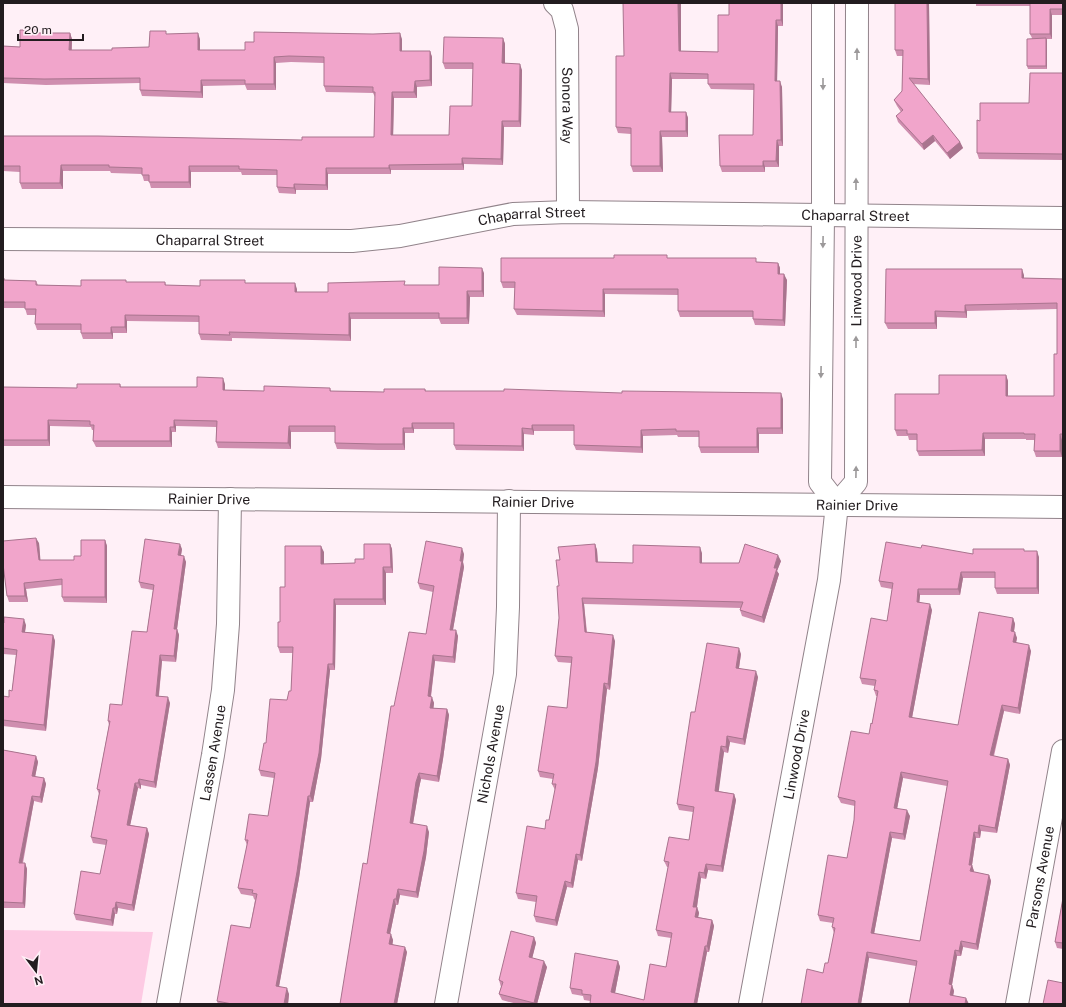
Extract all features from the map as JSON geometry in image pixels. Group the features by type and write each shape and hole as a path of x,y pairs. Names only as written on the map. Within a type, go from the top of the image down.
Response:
{"street":[{"name":"Sonora Way","path":"555,3 562,10 567,29 568,212"},
{"path":"822,3 823,216 820,482 837,504"},
{"name":"Linwood Drive","path":"750,1004 829,580 837,504 856,482 857,3"},
{"name":"Chaparral Street","path":"3,238 352,241 400,236 505,215 568,212 1063,218"},
{"name":"Rainier Drive","path":"3,497 1063,507"},
{"name":"Lassen Avenue","path":"168,1004 213,755 223,690 229,592 230,499"},
{"name":"Nichols Avenue","path":"446,1004 505,674 508,607 509,501"},
{"name":"Parsons Avenue","path":"1017,1004 1063,751"}],"shaded area":[{"path":"3,930 153,932 141,1004 3,1004"}],"building":[{"path":"623,3 678,3 679,51 718,52 718,15 729,15 729,3 781,3 781,20 776,20 775,81 780,81 781,140 777,140 776,161 763,161 763,166 720,166 719,135 753,135 754,84 708,84 708,74 670,73 669,112 686,112 686,131 660,131 660,166 631,166 631,128 616,127 616,56 624,56"},
{"path":"895,3 927,3 928,79 909,78 960,142 947,153 933,135 922,144 896,116 903,110 894,100 902,91 903,50 895,50"},
{"path":"1030,3 1063,3 1063,9 1050,9 1050,34 1030,34"},
{"path":"20,30 38,30 37,33 70,33 69,50 112,50 112,48 149,47 150,31 166,31 166,34 198,33 198,50 245,50 245,42 254,42 254,32 400,33 400,51 430,51 430,80 415,81 414,92 392,92 391,135 449,135 450,106 472,106 473,63 443,63 444,37 503,38 502,63 520,64 519,121 502,121 501,159 462,158 462,164 389,165 389,168 326,168 326,185 294,184 294,188 277,187 277,170 239,169 239,166 189,166 189,182 149,182 149,175 142,175 142,168 109,167 109,165 61,165 60,183 20,183 20,166 3,166 3,136 98,136 302,140 302,137 374,137 375,92 373,92 373,87 324,86 324,57 274,57 274,84 245,84 245,80 201,80 201,92 140,90 140,78 3,78 3,46 20,47"},
{"path":"1046,38 1046,66 1027,66 1027,39"},
{"path":"1030,73 1063,73 1063,154 977,153 977,120 980,121 980,103 1029,103"},
{"path":"614,255 667,255 667,258 756,258 756,262 778,263 778,274 784,274 783,320 753,319 753,311 678,311 678,289 603,289 603,311 514,309 515,282 501,282 501,258 614,258"},
{"path":"439,267 482,268 482,291 467,291 467,318 439,318 439,313 349,313 349,335 229,332 230,335 199,334 199,316 125,315 125,327 111,327 111,333 81,333 81,324 35,324 36,309 25,309 25,302 3,302 3,278 4,280 36,281 36,285 81,286 81,280 126,280 126,282 165,282 165,285 200,286 200,280 245,280 245,283 295,283 295,292 328,292 328,283 405,281 404,285 439,285"},
{"path":"886,269 1022,269 1022,278 1063,279 1063,434 1060,434 1060,451 1034,451 1035,434 983,433 982,450 917,451 917,434 907,434 907,430 895,430 895,394 939,394 939,375 1006,375 1006,396 1054,396 1054,354 1057,354 1057,303 965,305 965,312 935,311 935,323 885,323"},
{"path":"197,377 223,378 223,390 264,391 264,386 330,388 330,391 384,392 384,389 425,389 425,391 504,391 504,389 622,393 622,391 781,393 781,428 757,428 757,447 699,447 699,431 676,431 676,429 641,430 641,447 574,445 574,425 532,425 532,429 522,428 522,446 454,445 454,423 412,423 412,428 403,428 403,444 376,444 335,443 335,426 289,426 288,443 216,442 217,421 174,420 174,427 170,427 170,441 93,441 94,425 90,425 90,421 48,420 48,440 3,440 3,387 77,388 77,384 120,384 120,387 197,387"},
{"path":"36,538 39,560 74,560 74,556 81,556 81,540 105,540 105,597 62,597 62,579 24,583 25,596 7,596 3,564 3,541"},
{"path":"145,539 180,544 178,555 184,556 174,629 177,629 174,656 160,655 156,696 168,697 154,782 139,779 138,783 135,783 127,825 147,828 132,905 116,902 115,908 113,908 111,920 74,914 81,871 100,874 107,840 91,837 100,790 97,789 110,721 108,721 110,704 122,705 132,631 147,632 154,585 139,582"},
{"path":"426,541 462,548 460,561 462,561 450,630 456,630 453,657 433,655 428,696 432,697 430,708 447,709 437,776 419,773 416,782 410,823 427,826 424,851 416,892 398,889 396,899 394,899 387,933 391,934 389,944 405,947 394,1004 340,1004 363,863 367,864 391,706 394,706 409,632 426,634 434,586 418,583"},
{"path":"886,542 921,548 922,545 973,554 973,549 1024,549 1024,551 1037,551 1037,588 995,588 995,572 961,572 958,589 918,589 917,602 930,604 909,717 958,725 979,612 1013,618 1011,631 1015,632 1013,642 1029,645 1018,708 1002,705 990,755 1008,759 995,828 979,825 978,833 974,832 969,865 972,865 970,871 989,875 976,944 961,941 959,951 955,950 949,984 952,985 950,995 966,998 965,1004 909,1004 917,961 867,952 858,1004 801,1004 807,969 823,973 825,963 828,963 835,928 832,927 834,918 818,915 828,855 847,858 854,820 855,801 838,797 851,731 869,734 871,723 872,724 878,691 874,690 876,680 860,678 871,618 887,621 893,583 879,581","holes":["901,772 948,781 920,941 871,933 890,832 903,834 907,810 894,808"]},
{"path":"364,544 390,544 391,567 383,567 383,599 334,599 333,664 328,664 319,753 310,796 308,796 297,872 276,986 287,988 284,1004 232,1004 217,1001 231,925 250,928 257,894 252,893 253,890 238,888 248,840 245,840 249,814 268,816 275,773 259,770 264,743 266,743 270,699 287,700 289,691 291,691 293,647 278,647 280,587 285,587 285,546 321,546 321,564 355,563 355,559 364,559"},
{"path":"595,544 596,562 633,563 633,545 700,547 700,563 739,563 745,544 778,555 774,568 777,568 762,617 740,610 743,602 582,598 585,632 613,635 608,684 604,683 596,762 580,855 576,854 571,883 565,881 555,920 534,916 537,896 516,893 527,826 545,829 546,820 549,820 556,784 552,784 554,774 538,771 548,706 567,708 572,657 555,656 559,618 557,586 559,586 556,560 560,560 558,547"},
{"path":"4,617 24,619 22,632 53,635 44,725 3,720 3,696 9,697 9,690 12,691 17,650 3,648"},
{"path":"707,643 739,648 736,668 756,671 743,739 727,736 726,747 721,746 715,791 734,794 721,866 706,864 704,873 699,872 693,907 697,907 695,917 712,920 707,946 705,946 694,1004 590,1004 591,995 582,994 582,990 570,988 575,953 618,961 611,992 644,1000 650,964 666,967 672,933 656,930 669,862 664,861 669,837 689,840 694,807 677,804 691,712 695,712"},
{"path":"3,750 36,756 32,776 44,778 40,797 32,796 19,863 25,863 23,903 3,902"},
{"path":"1063,898 1063,943 1055,942"},
{"path":"511,931 534,937 529,957 544,961 534,1003 499,994 503,982 499,980"},
{"path":"1048,980 1063,983 1063,1004 1043,1004"}]}
